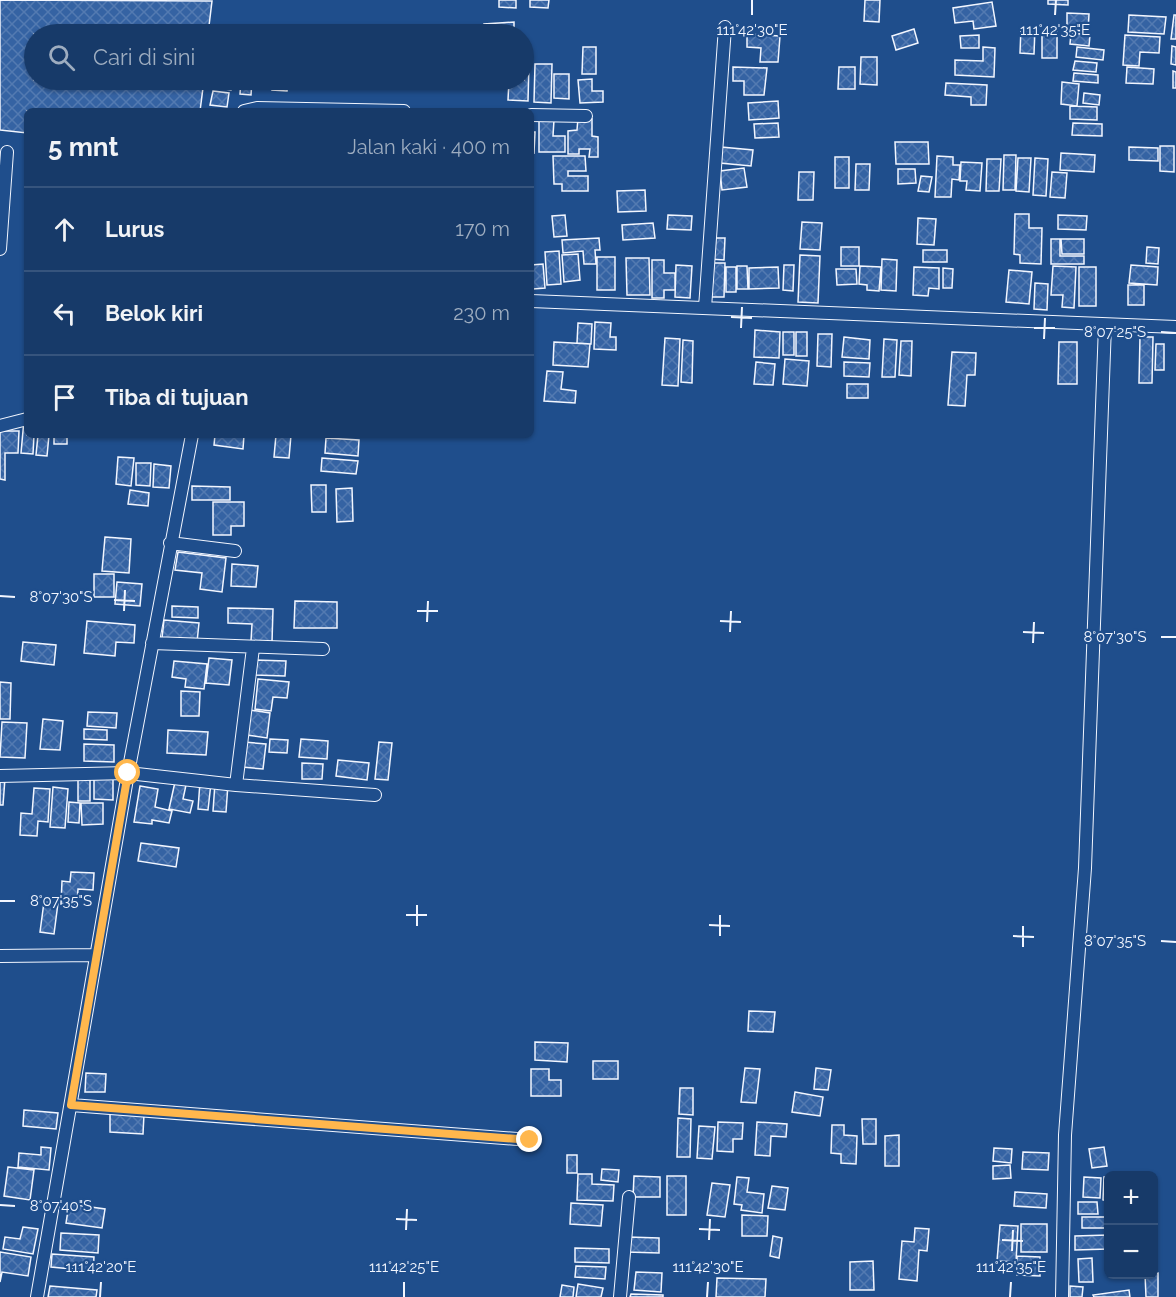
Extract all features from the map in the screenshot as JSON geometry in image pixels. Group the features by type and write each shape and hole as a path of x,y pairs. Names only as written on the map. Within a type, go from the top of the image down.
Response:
{"street":[{"path":"705,308 725,27"},
{"path":"534,115 586,116"},
{"path":"0,249 7,152"},
{"path":"534,301 1176,327"},
{"path":"1062,1297 1065,1135 1085,868 1105,325"},
{"path":"0,426 24,419"},
{"path":"37,1297 128,773 191,438"},
{"path":"170,543 235,551"},
{"path":"152,643 323,649"},
{"path":"236,785 253,648"},
{"path":"0,776 128,773 236,785 375,795"},
{"path":"0,956 96,956"},
{"path":"71,1105 530,1140"},
{"path":"620,1297 629,1197"}],"building":[{"path":"0,0 212,1 209,24 24,24 24,90 203,90 200,108 24,108 24,133 0,130"},
{"path":"499,0 516,0 516,8 499,7"},
{"path":"530,0 549,0 548,8 530,7"},
{"path":"865,0 880,0 879,22 864,21"},
{"path":"1048,0 1068,0 1068,5 1048,4"},
{"path":"992,2 996,26 974,29 973,21 955,23 953,8"},
{"path":"1067,13 1089,14 1088,31 1067,30"},
{"path":"1129,15 1166,17 1164,34 1128,32"},
{"path":"1174,15 1176,15 1176,39 1171,39"},
{"path":"514,22 514,24 484,24"},
{"path":"1021,28 1035,28 1034,54 1020,53"},
{"path":"914,29 918,43 896,50 892,36"},
{"path":"1057,32 1057,58 1042,58 1042,33"},
{"path":"1071,33 1090,35 1089,46 1070,44"},
{"path":"747,34 780,36 778,62 760,62 761,48 747,47"},
{"path":"979,35 979,48 961,48 960,36"},
{"path":"1125,35 1160,37 1159,53 1140,52 1139,66 1123,65"},
{"path":"1172,46 1176,47 1176,65 1171,64"},
{"path":"583,47 596,47 596,74 582,74"},
{"path":"983,47 995,48 994,77 955,75 955,60 983,61"},
{"path":"1077,47 1104,50 1103,60 1076,57"},
{"path":"861,57 877,57 877,85 860,84"},
{"path":"1075,61 1097,63 1096,72 1073,70"},
{"path":"535,64 552,64 551,103 534,102"},
{"path":"733,67 767,68 764,95 744,95 744,81 733,81"},
{"path":"839,67 855,67 855,89 838,89"},
{"path":"1127,67 1154,69 1153,84 1126,83"},
{"path":"1173,71 1176,72 1176,88 1173,88"},
{"path":"1074,73 1098,75 1098,83 1073,81"},
{"path":"554,74 569,74 569,99 554,98"},
{"path":"592,79 592,91 603,91 603,102 580,103 578,80"},
{"path":"1062,82 1079,84 1077,106 1061,104"},
{"path":"946,83 987,85 986,105 971,105 971,97 945,95"},
{"path":"240,90 251,90 251,95 240,94"},
{"path":"508,90 528,90 528,101 508,100"},
{"path":"213,91 229,93 227,107 210,105"},
{"path":"1084,93 1100,95 1099,105 1083,103"},
{"path":"778,101 779,118 749,120 748,103"},
{"path":"1070,106 1097,107 1097,120 1070,119"},
{"path":"578,118 592,119 592,136 598,137 598,157 589,157 590,149 579,149 579,154 568,154 568,131 577,130"},
{"path":"539,120 554,120 553,136 565,136 565,152 539,152"},
{"path":"778,123 779,137 755,138 754,124"},
{"path":"1073,123 1102,124 1102,136 1072,135"},
{"path":"895,142 928,142 929,164 896,164"},
{"path":"1160,146 1174,146 1174,172 1160,171"},
{"path":"721,147 753,150 751,166 720,163"},
{"path":"1129,147 1158,148 1158,161 1129,160"},
{"path":"1061,153 1095,155 1094,172 1060,170"},
{"path":"1004,155 1016,155 1015,190 1003,190"},
{"path":"553,156 585,156 586,171 568,171 568,176 588,176 588,191 562,191 562,184 554,184"},
{"path":"937,156 953,157 953,165 960,165 959,180 952,179 951,197 935,197"},
{"path":"835,157 849,157 849,188 835,188"},
{"path":"1018,158 1031,158 1029,192 1016,191"},
{"path":"1035,158 1048,159 1046,196 1033,195"},
{"path":"987,159 1001,159 999,191 986,191"},
{"path":"961,162 982,163 980,191 966,190 967,181 960,181"},
{"path":"856,164 870,164 869,190 855,190"},
{"path":"744,168 747,187 722,190 720,171"},
{"path":"898,169 915,169 916,183 898,184"},
{"path":"799,172 814,172 813,200 798,200"},
{"path":"1052,172 1067,173 1065,198 1050,197"},
{"path":"921,176 932,177 929,192 918,191"},
{"path":"645,190 646,211 618,212 617,191"},
{"path":"1015,214 1029,214 1029,228 1042,228 1041,264 1020,263 1020,255 1014,254"},
{"path":"565,215 567,236 554,237 552,216"},
{"path":"668,215 692,216 691,230 667,229"},
{"path":"1058,215 1087,216 1086,230 1058,229"},
{"path":"918,218 936,219 934,245 917,244"},
{"path":"802,222 822,223 820,250 800,249"},
{"path":"653,223 655,238 623,240 622,225"},
{"path":"599,238 600,250 595,250 596,264 584,264 583,251 563,253 562,240"},
{"path":"711,238 725,238 724,260 710,259"},
{"path":"1051,239 1060,239 1060,256 1084,256 1084,264 1051,264"},
{"path":"1061,239 1084,239 1084,254 1062,254"},
{"path":"841,247 859,247 859,266 841,266"},
{"path":"1147,247 1159,248 1158,264 1146,263"},
{"path":"923,250 947,250 947,262 923,262"},
{"path":"559,251 561,284 547,285 545,252"},
{"path":"578,254 580,280 564,282 562,255"},
{"path":"800,255 820,256 818,303 798,302"},
{"path":"597,257 615,257 615,290 597,290"},
{"path":"626,258 649,258 650,295 627,295"},
{"path":"882,259 897,260 896,291 881,290"},
{"path":"652,260 664,260 664,273 675,273 675,290 664,290 664,298 652,298"},
{"path":"710,263 725,263 724,297 709,297"},
{"path":"543,264 545,288 534,289 534,265"},
{"path":"676,265 692,266 690,298 675,297"},
{"path":"784,265 794,265 793,291 783,290"},
{"path":"1131,265 1158,267 1157,285 1129,283"},
{"path":"737,266 747,266 748,289 737,289"},
{"path":"860,266 881,267 879,291 867,290 867,285 859,284"},
{"path":"1053,266 1076,267 1074,308 1062,307 1063,295 1051,295"},
{"path":"726,267 736,267 736,292 726,292"},
{"path":"778,267 779,288 749,289 749,268"},
{"path":"914,267 939,268 939,289 929,288 928,296 913,295"},
{"path":"1079,267 1096,267 1096,306 1079,306"},
{"path":"943,268 953,269 952,288 943,288"},
{"path":"836,269 856,269 857,284 837,285"},
{"path":"1009,270 1032,272 1029,304 1006,302"},
{"path":"1035,283 1048,284 1047,310 1034,309"},
{"path":"1128,285 1144,285 1144,305 1128,305"},
{"path":"595,322 611,323 610,337 616,337 616,350 594,349"},
{"path":"578,323 592,324 591,344 577,343"},
{"path":"755,330 780,332 779,358 754,357"},
{"path":"783,332 794,332 794,355 783,355"},
{"path":"796,332 807,332 807,356 796,356"},
{"path":"818,334 832,334 831,367 817,366"},
{"path":"844,337 870,340 869,359 842,357"},
{"path":"1140,337 1153,337 1152,383 1139,383"},
{"path":"665,338 680,339 678,386 662,385"},
{"path":"884,339 897,340 895,377 882,377"},
{"path":"683,340 693,341 692,383 681,382"},
{"path":"901,341 912,341 911,376 899,375"},
{"path":"554,342 590,344 588,367 553,365"},
{"path":"1059,342 1077,342 1077,384 1058,384"},
{"path":"1156,344 1164,344 1164,370 1155,370"},
{"path":"952,352 976,353 975,375 967,375 965,406 948,405"},
{"path":"785,359 809,361 807,386 783,384"},
{"path":"756,362 775,364 773,385 754,384"},
{"path":"844,362 870,363 869,377 844,376"},
{"path":"547,371 563,372 561,389 576,391 575,403 544,401"},
{"path":"847,384 868,384 868,398 847,398"},
{"path":"24,420 24,438 34,438 33,454 21,453"},
{"path":"0,431 19,431 18,453 5,453 5,480 0,479"},
{"path":"38,438 49,438 47,456 36,455"},
{"path":"54,438 67,438 67,444 54,444"},
{"path":"215,438 244,438 243,449 214,445"},
{"path":"276,438 291,438 289,458 274,457"},
{"path":"326,438 359,440 358,456 325,453"},
{"path":"118,457 134,458 131,486 116,484"},
{"path":"322,458 358,461 356,474 321,471"},
{"path":"136,463 151,463 150,486 136,485"},
{"path":"154,464 171,466 169,488 153,487"},
{"path":"311,485 326,485 326,512 312,512"},
{"path":"192,486 230,487 230,500 192,500"},
{"path":"352,488 353,521 337,522 336,489"},
{"path":"130,490 149,493 148,506 128,504"},
{"path":"213,502 244,502 244,526 231,526 231,535 213,535"},
{"path":"105,537 131,539 129,573 102,571"},
{"path":"178,552 226,558 222,592 200,589 202,573 175,570"},
{"path":"232,564 258,566 256,587 231,586"},
{"path":"94,574 114,574 114,597 94,597"},
{"path":"117,582 142,584 140,606 115,604"},
{"path":"295,601 337,602 337,628 294,628"},
{"path":"172,606 198,607 198,618 172,617"},
{"path":"228,608 273,609 272,642 251,641 252,624 228,623"},
{"path":"164,620 199,623 197,642 162,638"},
{"path":"87,621 135,625 134,643 116,642 115,656 84,653"},
{"path":"23,642 56,645 54,665 21,661"},
{"path":"209,658 232,660 229,685 206,683"},
{"path":"255,660 286,661 285,676 255,675"},
{"path":"174,661 207,664 204,689 185,687 186,679 172,677"},
{"path":"258,679 289,682 287,698 273,697 271,711 255,709"},
{"path":"0,682 11,683 10,719 0,719"},
{"path":"181,691 200,692 199,716 181,716"},
{"path":"250,710 270,713 267,738 247,735"},
{"path":"88,712 117,713 116,728 87,726"},
{"path":"43,719 63,721 60,750 40,749"},
{"path":"2,722 27,723 25,758 0,757"},
{"path":"84,729 107,730 107,740 84,739"},
{"path":"168,730 208,732 206,755 167,753"},
{"path":"270,739 288,740 287,753 269,752"},
{"path":"301,739 328,741 327,759 299,757"},
{"path":"244,742 266,744 263,769 242,767"},
{"path":"379,742 392,743 388,780 375,779"},
{"path":"84,744 114,745 114,762 84,761"},
{"path":"338,760 369,763 367,780 336,776"},
{"path":"302,763 323,764 322,779 302,779"},
{"path":"0,777 5,778 3,805 0,805"},
{"path":"78,777 90,777 90,801 78,801"},
{"path":"94,779 113,779 113,800 94,799"},
{"path":"175,782 186,785 183,799 193,801 190,813 169,809"},
{"path":"200,782 211,783 208,810 198,809"},
{"path":"215,783 228,784 226,812 213,811"},
{"path":"140,786 158,789 155,807 172,811 169,823 152,820 152,824 134,822"},
{"path":"53,787 68,789 65,828 50,827"},
{"path":"34,788 50,789 48,822 38,821 37,836 20,835 21,813 32,814"},
{"path":"69,802 80,803 79,823 68,822"},
{"path":"81,803 103,803 103,824 82,825"},
{"path":"141,843 179,848 176,867 138,861"},
{"path":"71,872 94,873 93,890 78,889 77,905 61,904 62,881 70,882"},
{"path":"44,902 58,903 54,934 40,932"},
{"path":"749,1011 775,1012 773,1032 748,1031"},
{"path":"535,1042 568,1043 567,1062 535,1060"},
{"path":"593,1061 618,1061 618,1079 593,1079"},
{"path":"745,1068 760,1069 756,1103 741,1102"},
{"path":"816,1068 831,1070 828,1090 814,1089"},
{"path":"531,1069 549,1069 549,1080 561,1080 561,1096 531,1096"},
{"path":"86,1073 106,1074 105,1092 85,1092"},
{"path":"680,1088 693,1088 693,1115 679,1114"},
{"path":"795,1092 823,1097 820,1116 792,1112"},
{"path":"24,1110 58,1113 56,1129 23,1126"},
{"path":"110,1113 144,1114 143,1134 110,1132"},
{"path":"678,1118 691,1119 690,1157 677,1157"},
{"path":"862,1119 876,1119 876,1144 863,1144"},
{"path":"718,1122 743,1123 742,1139 733,1139 733,1152 717,1151"},
{"path":"757,1122 787,1124 786,1137 771,1136 770,1156 755,1155"},
{"path":"832,1125 844,1125 844,1135 857,1136 856,1164 841,1163 841,1154 831,1153"},
{"path":"699,1126 715,1127 712,1159 697,1158"},
{"path":"899,1135 899,1166 885,1166 885,1136"},
{"path":"41,1147 51,1148 49,1170 18,1167 19,1153 41,1155"},
{"path":"1104,1147 1107,1166 1092,1168 1089,1149"},
{"path":"994,1148 1012,1149 1011,1163 993,1161"},
{"path":"1023,1152 1049,1153 1048,1170 1022,1169"},
{"path":"567,1155 577,1155 577,1173 567,1173"},
{"path":"1010,1165 1011,1178 993,1179 993,1166"},
{"path":"8,1167 34,1170 30,1200 4,1196"},
{"path":"602,1169 619,1170 618,1182 601,1180"},
{"path":"578,1174 592,1174 592,1184 614,1185 613,1201 577,1200"},
{"path":"634,1176 660,1177 660,1197 633,1197"},
{"path":"667,1176 686,1176 686,1215 667,1215"},
{"path":"737,1177 749,1178 747,1192 764,1194 762,1213 741,1210 742,1205 734,1204"},
{"path":"1084,1177 1101,1178 1100,1198 1083,1197"},
{"path":"712,1183 730,1185 725,1217 707,1215"},
{"path":"772,1186 788,1188 785,1210 768,1208"},
{"path":"1015,1192 1047,1194 1046,1208 1014,1206"},
{"path":"1078,1202 1097,1202 1098,1214 1078,1214"},
{"path":"571,1203 603,1205 601,1226 570,1224"},
{"path":"69,1204 105,1209 102,1228 66,1223"},
{"path":"742,1215 768,1216 767,1236 742,1236"},
{"path":"1082,1217 1104,1217 1104,1228 1082,1228"},
{"path":"1021,1224 1047,1224 1047,1252 1021,1252"},
{"path":"1000,1225 1018,1226 1016,1262 997,1261"},
{"path":"23,1227 38,1229 33,1254 3,1249 5,1237 20,1239"},
{"path":"915,1228 929,1229 927,1251 919,1250 917,1281 899,1279 902,1241 914,1242"},
{"path":"61,1233 99,1235 98,1253 60,1250"},
{"path":"1104,1235 1104,1249 1075,1250 1075,1236"},
{"path":"773,1236 782,1238 779,1258 770,1256"},
{"path":"628,1237 659,1238 659,1253 627,1252"},
{"path":"575,1248 609,1249 609,1263 575,1262"},
{"path":"0,1252 31,1257 28,1276 2,1272 0,1282"},
{"path":"52,1254 94,1257 93,1271 51,1267"},
{"path":"1017,1256 1040,1257 1040,1276 1017,1275"},
{"path":"1092,1258 1093,1282 1079,1282 1078,1259"},
{"path":"873,1261 874,1290 850,1290 850,1262"},
{"path":"576,1266 606,1267 605,1279 575,1277"},
{"path":"636,1272 662,1273 661,1292 634,1290"},
{"path":"717,1278 766,1279 765,1297 716,1297"},
{"path":"1145,1279 1158,1279 1158,1297 1146,1297"},
{"path":"578,1284 603,1288 601,1297 576,1297"},
{"path":"562,1285 574,1287 573,1297 560,1297"},
{"path":"50,1286 97,1290 96,1297 48,1297"},
{"path":"1070,1286 1083,1287 1082,1297 1070,1297"},
{"path":"1129,1290 1130,1297 1094,1297 1093,1295"},
{"path":"631,1294 663,1295 663,1297 630,1297"}],"route":[{"path":"128,773 71,1105 530,1140"}]}
